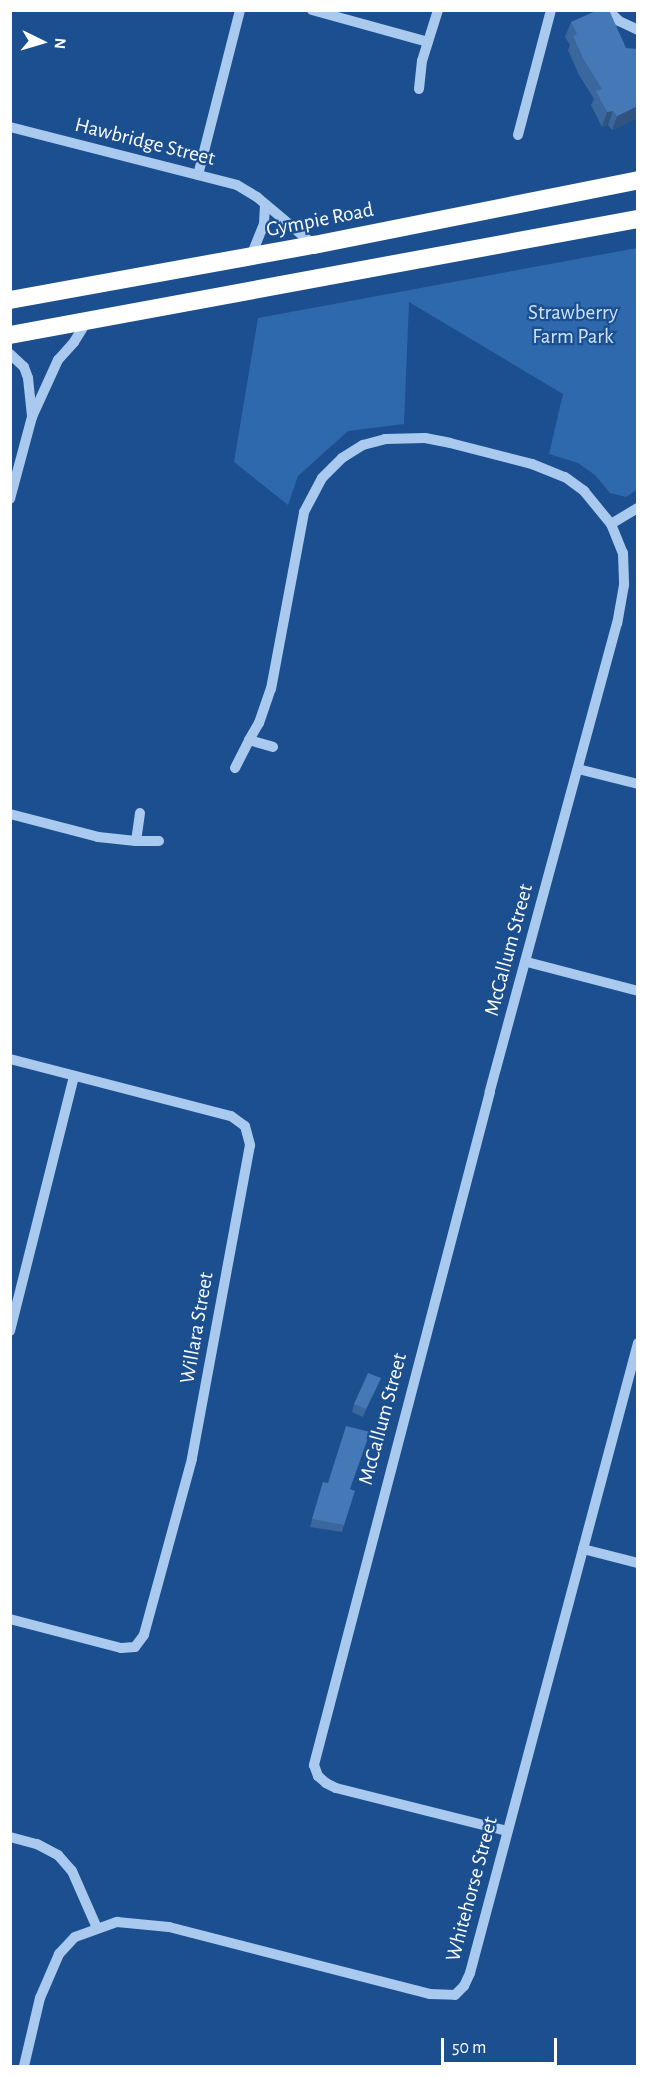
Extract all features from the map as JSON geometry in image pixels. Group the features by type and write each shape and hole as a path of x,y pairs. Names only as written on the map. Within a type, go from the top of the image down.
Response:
{"highway":[{"name":"Gympie Road","path":"10,300 314,245 638,180"},
{"path":"10,335 638,219"}],"street":[{"path":"198,175 240,10"},
{"path":"312,10 428,42"},
{"path":"419,89 428,42 438,10"},
{"path":"518,135 551,10"},
{"path":"608,10 619,21 638,30"},
{"name":"Hawbridge Street","path":"10,127 237,185 258,197 265,206 314,245"},
{"path":"251,256 264,224 265,206"},
{"path":"10,499 32,417 58,360 74,342 87,321"},
{"path":"10,354 24,367 28,378 32,417"},
{"name":"McCallum Street","path":"235,768 259,723 271,689 304,512 322,478 342,458 363,446 385,439 425,438 450,443 532,464 566,477 584,491 611,524 623,553 624,585 615,633 490,1092 314,1765 318,1776 336,1788 507,1831"},
{"path":"611,524 638,508"},
{"path":"249,740 273,747"},
{"path":"578,769 638,784"},
{"path":"136,841 140,813"},
{"path":"10,814 98,837 159,841"},
{"path":"527,962 638,992"},
{"name":"Willara Street","path":"10,1059 231,1116 245,1126 250,1145 192,1460 144,1635 135,1647 121,1647 10,1620"},
{"path":"10,1331 74,1076"},
{"name":"Whitehorse Street","path":"24,2067 40,1998 59,1954 75,1937 117,1922 169,1927 430,1994 455,1995 464,1986 470,1973 638,1344"},
{"path":"583,1549 638,1563"},
{"path":"10,1837 37,1844 58,1855 72,1871 97,1928"}],"green space":[{"name":"Strawberry Farm Park","path":"637,248 638,489 626,497 610,493 595,475 578,463 549,454 563,394 409,302 404,424 348,431 298,476 288,505 234,462 258,318"}],"building":[{"path":"598,10 609,10 626,48 638,49 638,106 617,116 613,111 607,112 596,91 602,89 584,60 573,36 577,34 571,22"},
{"path":"368,1373 381,1378 366,1409 354,1404"},
{"path":"346,1426 370,1432 350,1489 355,1491 344,1525 312,1519 323,1482 328,1483"}]}
